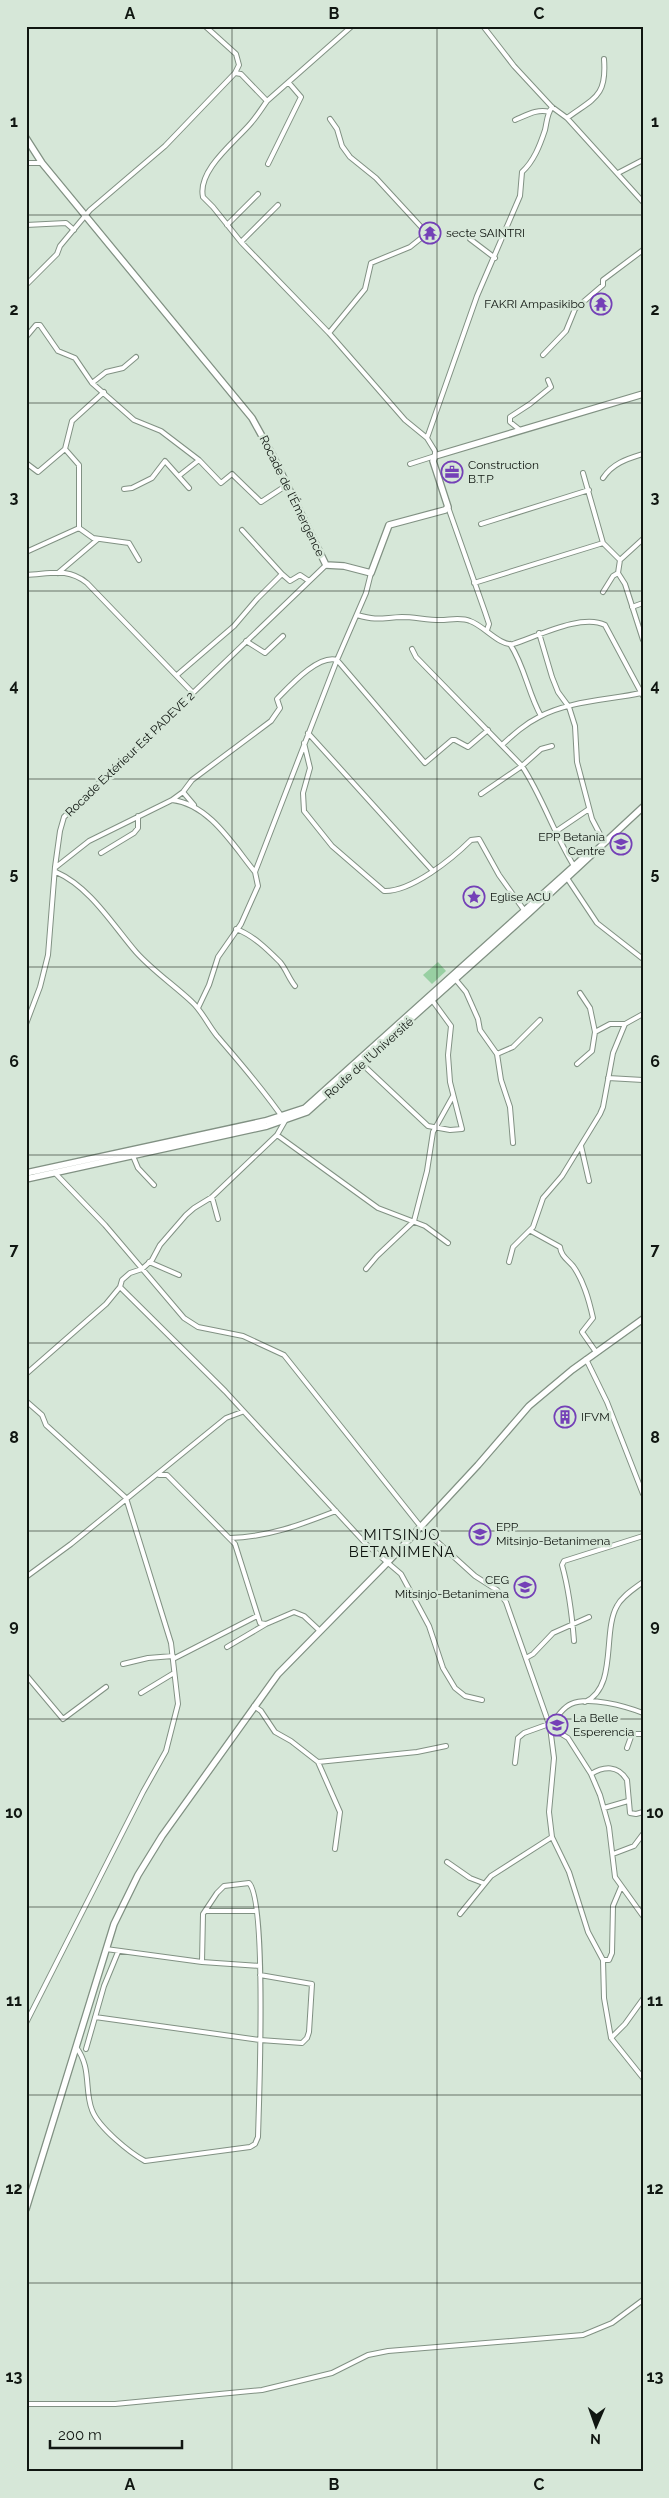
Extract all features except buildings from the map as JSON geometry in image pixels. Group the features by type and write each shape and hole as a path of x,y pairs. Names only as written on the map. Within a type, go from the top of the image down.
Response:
{"street":[{"path":"26,285 58,254 60,246 86,215 108,193 165,146 234,73 239,65 236,54 205,26"},
{"path":"352,26 342,32 268,101 249,125 211,166 202,190 202,197 213,206 241,242 328,333 405,420 426,438 435,451 433,461 488,624 487,630"},
{"path":"483,26 506,57 552,107 567,118 643,202"},
{"path":"567,118 600,93 606,76 604,59"},
{"path":"234,73 241,74 268,101"},
{"path":"268,164 301,97 289,83"},
{"path":"426,438 478,296 520,196 522,172 531,164 552,107"},
{"path":"515,120 545,110 549,112"},
{"path":"328,333 365,289 371,263 410,247 425,235 423,229 376,178 350,157 342,146 337,129 330,119"},
{"name":"Rocade de l'Émergence","path":"26,138 42,163 252,418 288,485 326,565 362,570 371,574"},
{"path":"618,173 643,160"},
{"path":"26,163 42,163"},
{"path":"227,225 258,194"},
{"path":"241,242 278,204"},
{"path":"26,225 66,223 74,230"},
{"path":"470,239 495,258"},
{"path":"543,354 566,331 575,309 603,285 604,280 643,250"},
{"path":"26,337 36,325 40,325 58,350 75,358 92,383 134,420 161,431 200,460 221,483 232,474 261,502 288,485"},
{"path":"92,383 106,372 123,368 136,357"},
{"path":"520,430 510,422 510,417 551,387 548,380"},
{"path":"26,463 38,472 65,449 72,421 104,392"},
{"path":"410,464 643,394"},
{"path":"65,449 79,465 79,528"},
{"path":"603,478 610,468 618,463 643,454"},
{"path":"180,475 200,460"},
{"path":"124,489 132,488 152,478 165,461 180,475 189,488"},
{"path":"583,473 603,543 620,560"},
{"path":"481,524 589,490"},
{"path":"255,872 304,743 357,615 388,525 445,510 448,507"},
{"path":"79,528 93,538 129,543 139,560"},
{"path":"26,552 79,528"},
{"path":"242,530 290,581 300,575 309,581"},
{"path":"58,573 99,539"},
{"path":"643,539 620,560 618,573 625,584 643,640"},
{"path":"474,583 603,543"},
{"name":"Rocade Extérieur Est PADEVE 2","path":"26,1024 46,970 51,938 60,831 64,818 326,565"},
{"path":"603,592 613,576 618,573"},
{"path":"26,574 75,574 87,583 177,675 193,694"},
{"path":"177,675 234,626 282,574"},
{"path":"632,607 643,603"},
{"path":"357,615 376,620 401,618 466,619 487,630 501,642 510,644 540,633 590,622 605,625 641,691 569,707 541,716 519,730 502,745"},
{"path":"540,633 552,677 558,692 569,707 575,726 577,762 589,809 603,840"},
{"path":"246,641 265,653 283,636"},
{"path":"510,644 523,666 535,706 541,716"},
{"path":"412,649 422,664 522,766 535,786 555,832 574,866"},
{"path":"26,1374 106,1304 120,1288 122,1280 142,1269 186,1215 212,1197 277,1135 283,1119 262,1088 254,1082 249,1071 217,1036 198,1008 137,953 82,890 56,870 90,841 172,800 183,792 192,780 271,721 280,708 277,700 297,679 326,659 337,660 425,763 452,740 468,747 488,730"},
{"path":"308,733 432,870"},
{"path":"304,743 310,768 303,793 304,811 332,846 384,891 399,890 419,880 471,840 479,839 499,875 524,910"},
{"path":"480,794 522,766 541,749 552,746"},
{"path":"183,792 218,828 255,872 258,886 241,924 218,958 205,996 198,1008"},
{"path":"172,800 181,801 198,809"},
{"name":"Route de l'Université","path":"283,1119 311,1104 643,802"},
{"name":"Route de l'Université","path":"26,1173 283,1119 314,1108 643,807"},
{"path":"555,832 589,809"},
{"path":"101,853 134,833 138,828 138,816"},
{"path":"567,878 596,923 643,959"},
{"path":"236,929 245,932 270,952 280,962 295,986"},
{"path":"456,980 472,1004 480,1030 497,1054 501,1080 510,1106 513,1143"},
{"path":"576,1064 592,1051 594,1032 590,1008 580,993"},
{"path":"362,1064 428,1126 462,1129 453,1096 448,1061 451,1026 432,1000"},
{"path":"594,1032 610,1024 625,1024 643,1014"},
{"path":"497,1054 513,1047 540,1020"},
{"path":"510,1262 513,1247 531,1231 543,1198 562,1176 603,1107 613,1053 625,1024"},
{"path":"608,1078 643,1080"},
{"path":"366,1269 414,1221 435,1128 453,1096"},
{"name":"Route de l'Université","path":"26,1179 133,1156 240,1128"},
{"path":"277,1135 378,1208 414,1221 448,1242"},
{"path":"581,1146 589,1180"},
{"path":"133,1156 138,1168 154,1185"},
{"path":"55,1173 105,1225 172,1306 198,1327 243,1336 284,1355 420,1527 475,1576 497,1590 506,1602 550,1725 554,1758 549,1812 552,1837 569,1872 588,1932 603,1960 604,1998 610,2038 643,2078"},
{"path":"212,1197 218,1219"},
{"path":"531,1231 560,1247 560,1253 575,1271 589,1300 593,1318 582,1332 596,1352"},
{"path":"149,1262 178,1275"},
{"path":"120,1288 387,1563 401,1574 429,1626 443,1668 455,1688 465,1696 482,1700"},
{"path":"26,2209 114,1924 138,1875 162,1836 278,1674 387,1563 529,1406 586,1359 643,1319"},
{"path":"586,1359 607,1402 643,1494"},
{"path":"26,1401 42,1415 46,1424 126,1498 166,1627 173,1657 178,1704 166,1751 138,1800 26,2022"},
{"path":"26,1577 72,1544 226,1418 242,1412"},
{"path":"158,1475 167,1475 235,1544 257,1616 260,1623 266,1624"},
{"path":"230,1538 256,1538 296,1527 336,1511"},
{"path":"574,1641 568,1603 569,1593 562,1565 564,1561 643,1536"},
{"path":"585,1702 596,1694 608,1665 617,1604 643,1582"},
{"path":"227,1647 266,1624 294,1612 304,1616 320,1631"},
{"path":"123,1664 148,1658 173,1657 257,1616"},
{"path":"526,1658 533,1654 553,1633 589,1616"},
{"path":"141,1693 174,1673"},
{"path":"26,1675 63,1718 106,1687"},
{"path":"515,1764 518,1738 524,1733 550,1725 562,1710 572,1703 585,1702 619,1705 643,1714"},
{"path":"254,1706 261,1712 275,1732 292,1742 318,1762 340,1812 335,1849"},
{"path":"550,1725 568,1738 591,1774 604,1808 613,1854 615,1877 643,1916"},
{"path":"628,1748 632,1734 643,1734"},
{"path":"318,1762 417,1752 446,1746"},
{"path":"591,1774 604,1767 624,1775 627,1780 631,1815 643,1812"},
{"path":"604,1808 628,1801"},
{"path":"613,1854 634,1846 643,1834"},
{"path":"460,1914 483,1883 491,1876 552,1837"},
{"path":"447,1862 470,1878 483,1883"},
{"path":"76,2047 89,2076 90,2104 96,2118 131,2154 148,2162 250,2147 255,2144 258,2137 260,1966 255,1895 249,1883 224,1886 205,1911 202,1962"},
{"path":"603,1960 609,1960 612,1953 613,1906 621,1887"},
{"path":"205,1911 256,1911"},
{"path":"106,1948 118,1952 202,1962 260,1966"},
{"path":"86,2049 118,1952"},
{"path":"95,2017 260,2040 293,2044 302,2043 307,2038 312,1984 260,1975"},
{"path":"610,2038 625,2024 643,1999"},
{"path":"26,2404 115,2404 262,2390 332,2373 368,2355 388,2351 583,2335 612,2323 643,2300"}],"green space":[{"path":"438,962 446,971 432,984 423,975"}],"place":[{"name":"secte SAINTRI","path":"430,233"},
{"name":"FAKRI Ampasikibo","path":"601,304"},
{"name":"Construction B.T.P","path":"452,472"},
{"name":"EPP Betania Centre","path":"621,844"},
{"name":"Eglise ACU","path":"474,897"},
{"name":"IFVM","path":"565,1417"},
{"name":"EPP Mitsinjo-Betanimena","path":"480,1534"},
{"name":"CEG Mitsinjo-Betanimena","path":"525,1587"},
{"name":"La Belle Esperencia","path":"557,1725"}],"district":[{"name":"MITSINJO BETANIMENA","path":"402,1544"}]}
